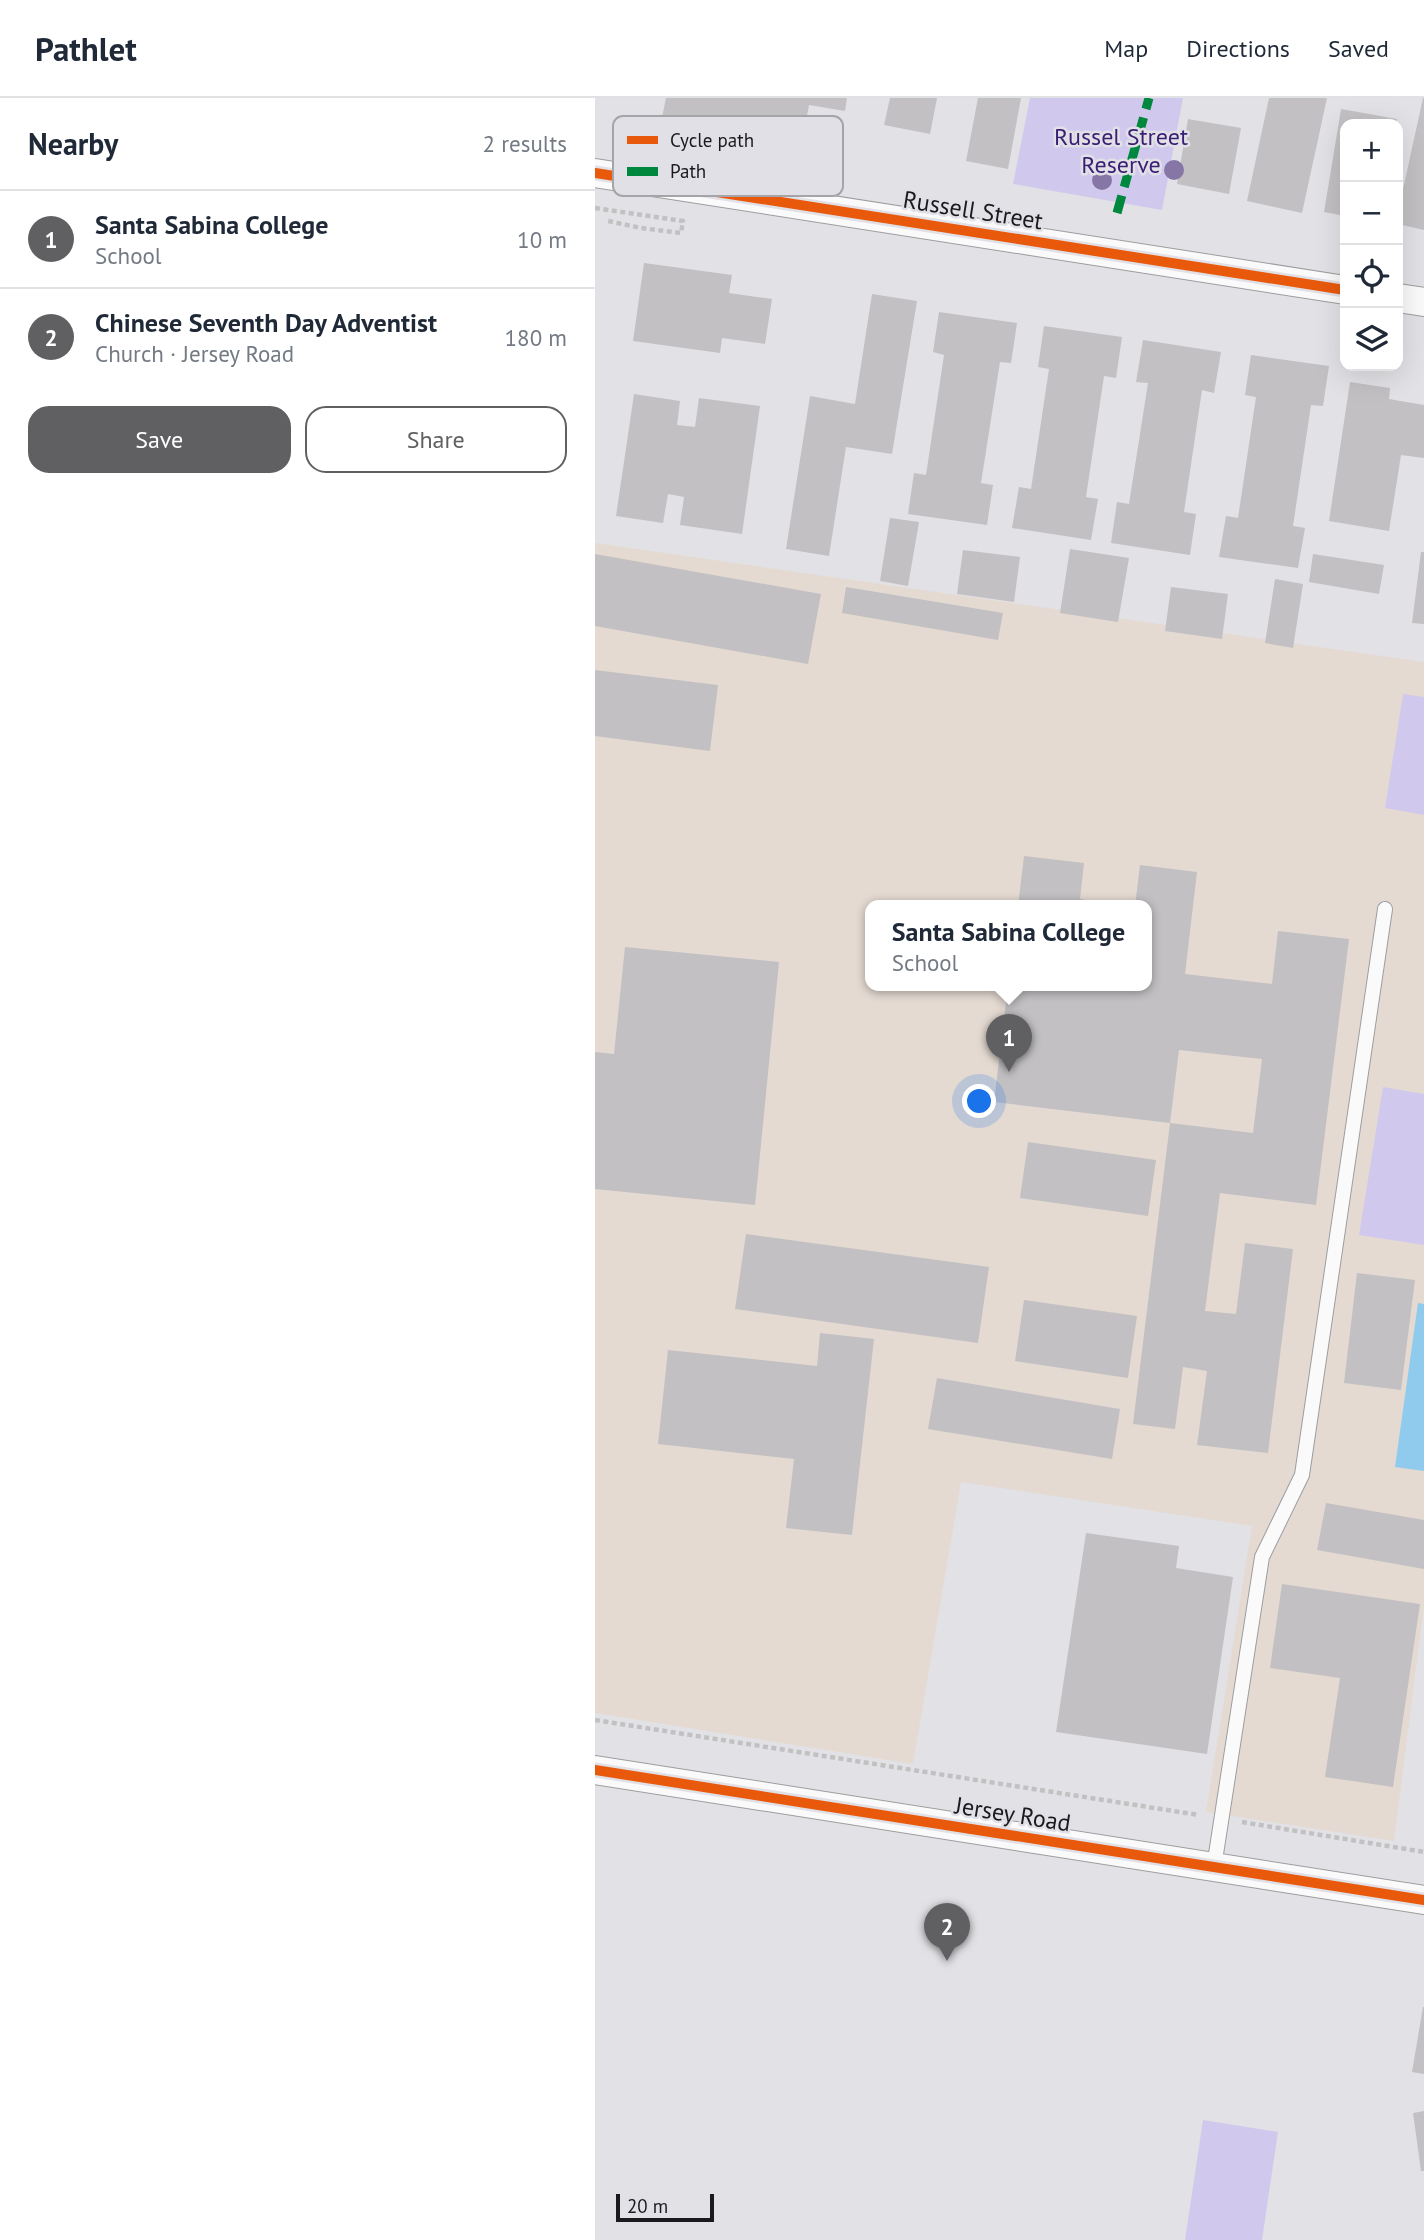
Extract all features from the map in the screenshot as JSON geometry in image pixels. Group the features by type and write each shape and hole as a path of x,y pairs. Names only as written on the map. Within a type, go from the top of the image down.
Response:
{"street":[{"name":"Russell Street","path":"595,173 613,176"},
{"name":"Russell Street","path":"742,196 1340,289"},
{"path":"1403,299 1424,302"},
{"name":"Jersey Road","path":"595,1770 1424,1900"}],"lane":[{"path":"1214,1867 1262,1557 1302,1475 1385,909"}],"path":[{"path":"595,208 683,221 681,233 608,221"},
{"path":"595,1720 1424,1852"}],"shaded area":[{"path":"595,543 1424,662 1424,1605 1394,1841 1206,1812 1252,1526 961,1482 913,1764 595,1713"}],"green space":[{"name":"Russel Street Reserve","path":"1030,98 1183,98 1162,210 1013,184"},
{"path":"1403,694 1424,697 1424,815 1385,808"},
{"path":"1383,1087 1424,1094 1424,1245 1359,1235"},
{"path":"1203,2120 1278,2132 1262,2240 1185,2240"}],"water":[{"path":"1418,1303 1424,1304 1424,1471 1395,1467"}],"building":[{"path":"666,98 847,98 845,111 809,105 807,116 662,116"},
{"path":"890,98 937,98 930,134 884,125"},
{"path":"978,98 1021,98 1008,169 966,161"},
{"path":"1269,98 1327,98 1302,213 1247,201"},
{"path":"1424,98 1424,230 1403,225 1403,189"},
{"path":"1341,109 1397,119 1340,119 1340,215 1324,212"},
{"path":"1188,119 1241,128 1229,194 1177,184"},
{"path":"644,263 732,275 729,293 772,299 765,344 722,338 720,353 633,341"},
{"path":"872,294 917,301 892,454 846,447 829,556 786,549 810,396 855,404"},
{"path":"939,312 1017,323 1011,363 1000,362 981,483 993,485 987,525 908,514 914,473 926,475 944,355 933,352"},
{"path":"1044,326 1122,337 1116,378 1104,376 1086,497 1098,499 1091,540 1012,528 1019,487 1031,489 1049,369 1038,367"},
{"path":"1143,340 1221,352 1214,393 1202,390 1184,512 1196,514 1190,555 1111,543 1117,502 1129,504 1148,383 1136,382"},
{"path":"1251,355 1329,366 1323,406 1311,405 1293,526 1305,528 1298,568 1219,557 1226,516 1238,518 1256,397 1245,395"},
{"path":"1350,382 1390,388 1389,399 1424,405 1424,458 1401,455 1389,531 1329,521"},
{"path":"634,394 680,401 677,425 695,427 699,398 760,406 742,534 680,525 684,497 668,494 663,523 616,516"},
{"path":"890,518 919,522 908,586 880,581"},
{"path":"1070,549 1129,558 1118,622 1060,613"},
{"path":"963,550 1020,557 1014,602 957,594"},
{"path":"1421,552 1424,552 1424,624 1412,623"},
{"path":"595,554 821,594 808,664 595,626"},
{"path":"1313,554 1384,565 1379,594 1309,582"},
{"path":"1275,579 1303,584 1293,648 1265,643"},
{"path":"846,587 1003,613 998,640 842,613"},
{"path":"1171,587 1228,594 1222,639 1165,631"},
{"path":"595,670 718,685 710,751 595,736"},
{"path":"1024,856 1084,863 1080,899 1086,900 1019,900"},
{"path":"1140,865 1197,872 1185,974 1272,984 1278,931 1349,939 1316,1205 1220,1193 1205,1311 1236,1314 1245,1243 1293,1249 1268,1453 1197,1445 1207,1371 1183,1367 1175,1429 1133,1424 1170,1123 994,1102 1007,991 1152,991 1152,900 1136,900","holes":["1179,1050 1262,1059 1253,1133 1170,1123"]},
{"path":"625,947 779,962 755,1205 595,1189 595,1052 614,1054"},
{"path":"1028,1142 1156,1160 1148,1216 1020,1198"},
{"path":"746,1234 989,1267 978,1343 735,1309"},
{"path":"1357,1273 1415,1280 1401,1390 1344,1383"},
{"path":"1024,1300 1137,1316 1128,1378 1015,1361"},
{"path":"820,1333 874,1339 852,1535 786,1528 794,1459 658,1444 668,1350 817,1366"},
{"path":"937,1378 1120,1409 1112,1459 928,1429"},
{"path":"1326,1503 1424,1520 1424,1569 1317,1550"},
{"path":"1086,1533 1179,1546 1176,1568 1233,1577 1207,1754 1056,1732"},
{"path":"1282,1584 1420,1604 1393,1787 1325,1777 1340,1678 1270,1668"},
{"path":"1424,2007 1424,2074 1412,2072"},
{"path":"1424,2111 1424,2171 1421,2171 1413,2113"}],"marked path":[{"path":"1117,213 1149,98"}],"cycle path":[{"path":"595,173 613,176"},
{"path":"742,196 1340,289"},
{"path":"595,1770 1424,1900"}],"place":[{"name":"Santa Sabina College","path":"1009,1072"},
{"name":"Chinese Seventh Day Adventist","path":"947,1961"}]}
